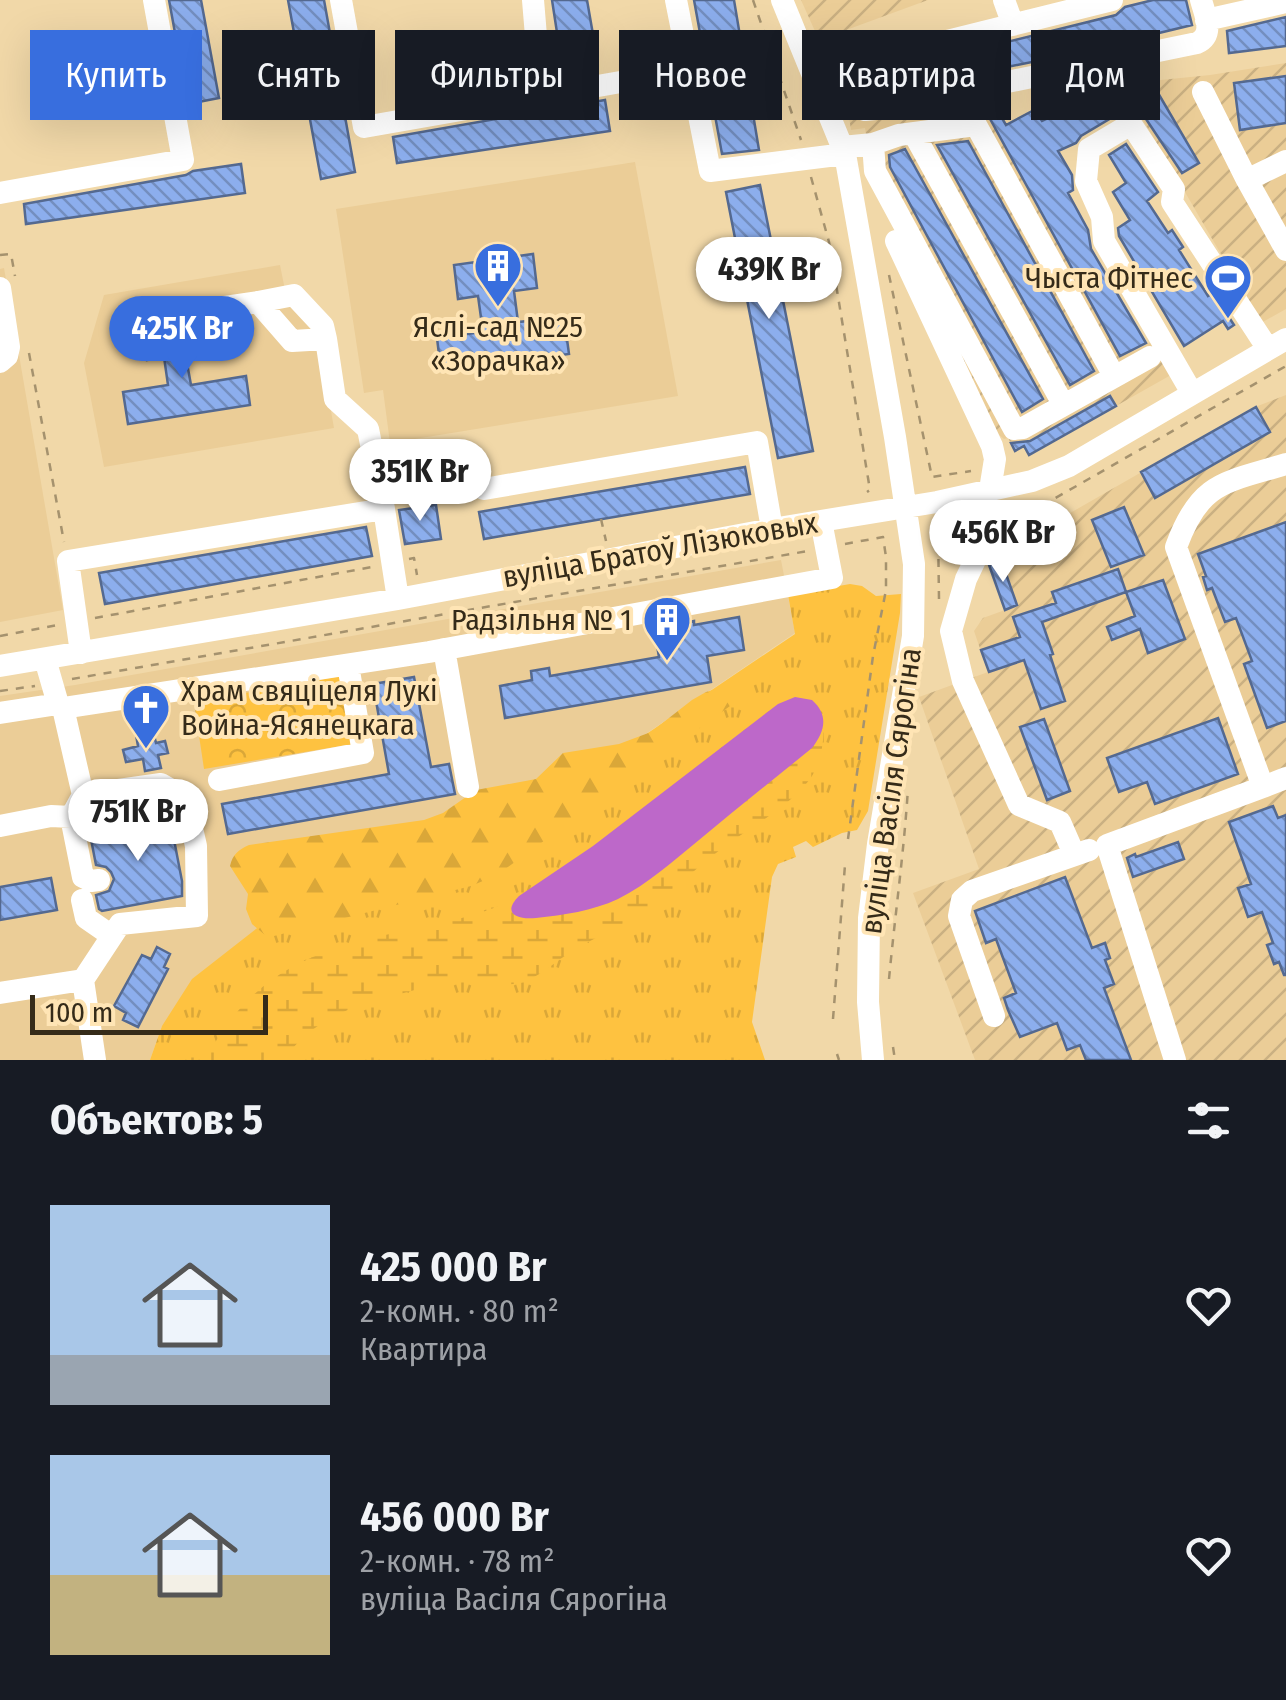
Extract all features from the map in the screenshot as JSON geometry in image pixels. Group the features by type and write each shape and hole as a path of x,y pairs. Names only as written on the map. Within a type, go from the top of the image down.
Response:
{"street":[{"path":"0,194 184,160 154,0"},
{"path":"341,0 364,127 404,120"},
{"path":"532,0 535,30"},
{"path":"676,0 682,30"},
{"name":"вуліца Васіля Сярогіна","path":"782,0 802,39"},
{"path":"1004,0 1013,25"},
{"path":"993,30 1112,0"},
{"path":"1011,81 1203,41 1207,36 1204,10 1286,2"},
{"path":"1203,92 1286,250"},
{"path":"700,120 710,171 806,160 899,134 976,125 1114,376"},
{"name":"вуліца Васіля Сярогіна","path":"840,120 914,564 913,636 868,918 868,1002 874,1060"},
{"path":"1192,393 1104,241 1102,216 1086,181 1089,149 1131,124 1174,189 1172,202 1277,344"},
{"path":"914,134 1063,404"},
{"path":"874,144 875,170 1014,429 1023,428 1150,356"},
{"path":"1247,180 1286,160"},
{"path":"896,241 992,446 995,460 987,535 966,579 951,631 963,681 1018,805 1060,822 1074,854"},
{"path":"0,362 9,347 7,281"},
{"path":"143,319 294,295 323,326 335,398 368,429 398,598"},
{"path":"258,302 292,341 326,339"},
{"name":"вуліца Братоў Лізюковых","path":"0,666 906,508 1050,476 1277,344"},
{"path":"449,476 484,488 758,442 772,529"},
{"path":"1263,787 1176,547 1198,500 1221,484 1286,464"},
{"path":"81,653 68,561 384,510"},
{"path":"0,713 57,698 348,665 832,578 821,521"},
{"path":"444,649 468,788"},
{"path":"44,659 83,794 71,817 82,877 99,880"},
{"path":"219,780 363,753 348,665"},
{"path":"994,1016 959,916 962,900 972,891 1286,778"},
{"path":"83,794 161,784 185,798 196,846 197,916 120,924 82,980 95,1060"},
{"path":"0,826 51,816 71,817"},
{"path":"1107,845 1175,1060"},
{"path":"82,900 86,918 112,936"},
{"path":"0,993 82,980"}],"path":[{"path":"753,0 829,242 872,498"},
{"path":"0,256 11,254 7,281"},
{"path":"29,350 68,561"},
{"path":"932,529 938,529 938,603"},
{"path":"0,692 57,698 883,537 886,590 848,839"},
{"path":"0,636 392,563"},
{"path":"889,985 908,786"},
{"path":"834,1019 845,866"},
{"path":"892,1044 895,1060"},
{"path":"838,1054 839,1060"}],"shaded area":[{"path":"801,0 928,0 846,30 814,30"},
{"path":"1286,63 1286,309 1261,323 1143,120 1160,120 1160,80"},
{"path":"849,120 1001,120 1134,351 1151,342 1171,375 1029,455 1024,446 1015,451 1008,438 999,435 873,180 865,128 851,130"},
{"path":"635,162 678,396 390,443 383,390 364,393 336,209"},
{"path":"280,265 287,300 312,327 321,354 334,428 104,467 84,363 104,295"},
{"path":"4,268 63,610 0,622 0,269"},
{"path":"1286,395 1286,1060 975,1060 913,893 979,869 919,697 988,672 974,631 983,618 1005,610 990,559 1255,407"},
{"path":"781,560 795,633 492,838 162,1026 150,1060 0,1060 0,696"},
{"path":"795,697 812,700 823,717 820,735 812,748 660,872 629,893 598,907 536,918 514,914 512,907 519,896 593,846 778,704"}],"green space":[{"path":"850,584 862,586 876,596 901,594 868,811 857,830 813,847 806,841 793,847 796,857 778,864 772,877 752,1022 765,1060 150,1060 162,1026 192,979 279,911 492,838 795,634 788,595"},
{"path":"347,675 359,743 204,769 194,702"},
{"path":"717,689 731,698 730,706 497,875 471,886 274,936 265,935 252,924 246,909 248,894 230,866 234,855 245,847 424,820 443,813 476,790 536,779 563,753 619,744 651,732 692,700"},
{"path":"795,697 812,700 823,713 822,747 810,779 779,809 635,917 526,981 450,982 367,1003 321,1024 284,1060 205,1060 247,1002 296,965 354,943 470,916 515,898 590,848 778,704"}],"building":[{"path":"169,0 201,0 219,98 202,101 202,30 174,30"},
{"path":"288,0 324,0 329,30 294,30"},
{"path":"552,0 587,0 592,30 557,30"},
{"path":"694,0 734,0 739,30 699,30"},
{"path":"1153,0 1186,0 1192,25 1160,33 1056,30 1116,15 1125,7"},
{"path":"1286,17 1286,46 1229,53 1227,31"},
{"path":"1031,36 1031,62 1011,66 1011,41"},
{"path":"1286,76 1286,123 1240,130 1234,83"},
{"path":"1160,96 1199,163 1182,173 1147,120 1160,120"},
{"path":"605,100 610,131 397,163 393,137 490,120 599,120 599,101"},
{"path":"1031,112 1031,120 1108,120 1058,151 1072,175 1073,190 1068,193 1088,230 1091,249 1146,343 1120,356 991,120 1003,120 1006,125"},
{"path":"310,120 346,120 355,172 321,179"},
{"path":"716,120 754,120 759,150 722,154"},
{"path":"968,141 1094,371 1070,385 937,145"},
{"path":"1126,144 1158,192 1147,201 1168,233 1172,230 1183,247 1179,250 1208,296 1213,293 1234,325 1228,329 1223,321 1184,346 1119,236 1118,228 1130,220 1113,192 1126,183 1109,155"},
{"path":"905,149 1043,399 1022,412 890,167 889,155"},
{"path":"241,164 245,193 26,224 24,204"},
{"path":"760,185 813,451 778,458 726,192"},
{"name":"Яслі-сад №25 «Зорачка»","path":"533,254 537,288 514,291 518,322 564,317 569,354 441,371 437,338 483,332 478,296 458,299 454,265"},
{"path":"209,324 212,348 185,352 191,385 246,376 250,405 128,424 123,392 168,385 164,357 147,360 143,334"},
{"path":"1110,396 1116,406 1029,455 1024,446 1015,451 1011,443 1030,441"},
{"path":"1256,407 1270,432 1155,498 1141,472"},
{"path":"745,467 750,494 484,539 479,512"},
{"path":"436,505 441,539 405,544 399,510"},
{"path":"1124,507 1144,555 1111,567 1092,520"},
{"path":"1286,522 1286,721 1267,728 1244,664 1252,661 1236,618 1225,622 1212,588 1207,590 1198,554"},
{"path":"366,527 372,556 105,604 99,573"},
{"path":"1001,560 1017,605 1005,610 989,565"},
{"path":"1118,569 1126,592 1042,622 1065,701 1041,709 1024,660 989,672 981,650 1020,637 1013,617 1056,603 1052,592"},
{"path":"1163,580 1185,639 1148,653 1140,629 1112,640 1107,627 1135,616 1126,592"},
{"name":"Радзільня № 1","path":"739,617 744,650 707,656 711,682 505,718 500,686 532,680 531,671 549,668 550,676 659,657 654,628"},
{"path":"414,677 431,767 449,764 455,794 228,834 222,804 389,774 373,684"},
{"path":"1218,718 1238,774 1155,804 1147,782 1119,792 1107,758"},
{"path":"1044,719 1070,791 1047,800 1020,727"},
{"name":"Храм свяціцеля Лукі Война-Ясянецкага","path":"153,731 156,743 165,741 168,753 158,755 161,768 145,771 143,759 126,762 123,750 138,746 136,735"},
{"path":"1273,806 1278,818 1286,815 1286,975 1279,962 1274,964 1267,945 1273,943 1262,912 1248,917 1238,888 1251,884 1229,822"},
{"path":"170,819 182,896 99,909 96,895 109,891 114,879 106,867 96,865 90,834"},
{"path":"1178,842 1184,859 1133,877 1127,858"},
{"path":"1065,877 1092,948 1105,943 1110,958 1105,960 1114,984 1104,988 1131,1060 1086,1060 1080,1045 1067,1050 1057,1023 1020,1037 1008,1010 1004,998 1016,993 996,939 986,943 975,911"},
{"path":"51,878 57,910 0,920 0,887"},
{"path":"157,947 170,954 164,967 168,969 138,1027 123,1020 126,1013 114,1006 142,955 151,959"}],"place":[{"name":"Яслі-сад №25 «Зорачка»","path":"498,308"},
{"name":"Чыста Фітнес","path":"1228,320"},
{"name":"Радзільня № 1","path":"667,662"},
{"name":"Храм свяціцеля Лукі Война-Ясянецкага","path":"146,750"}]}
